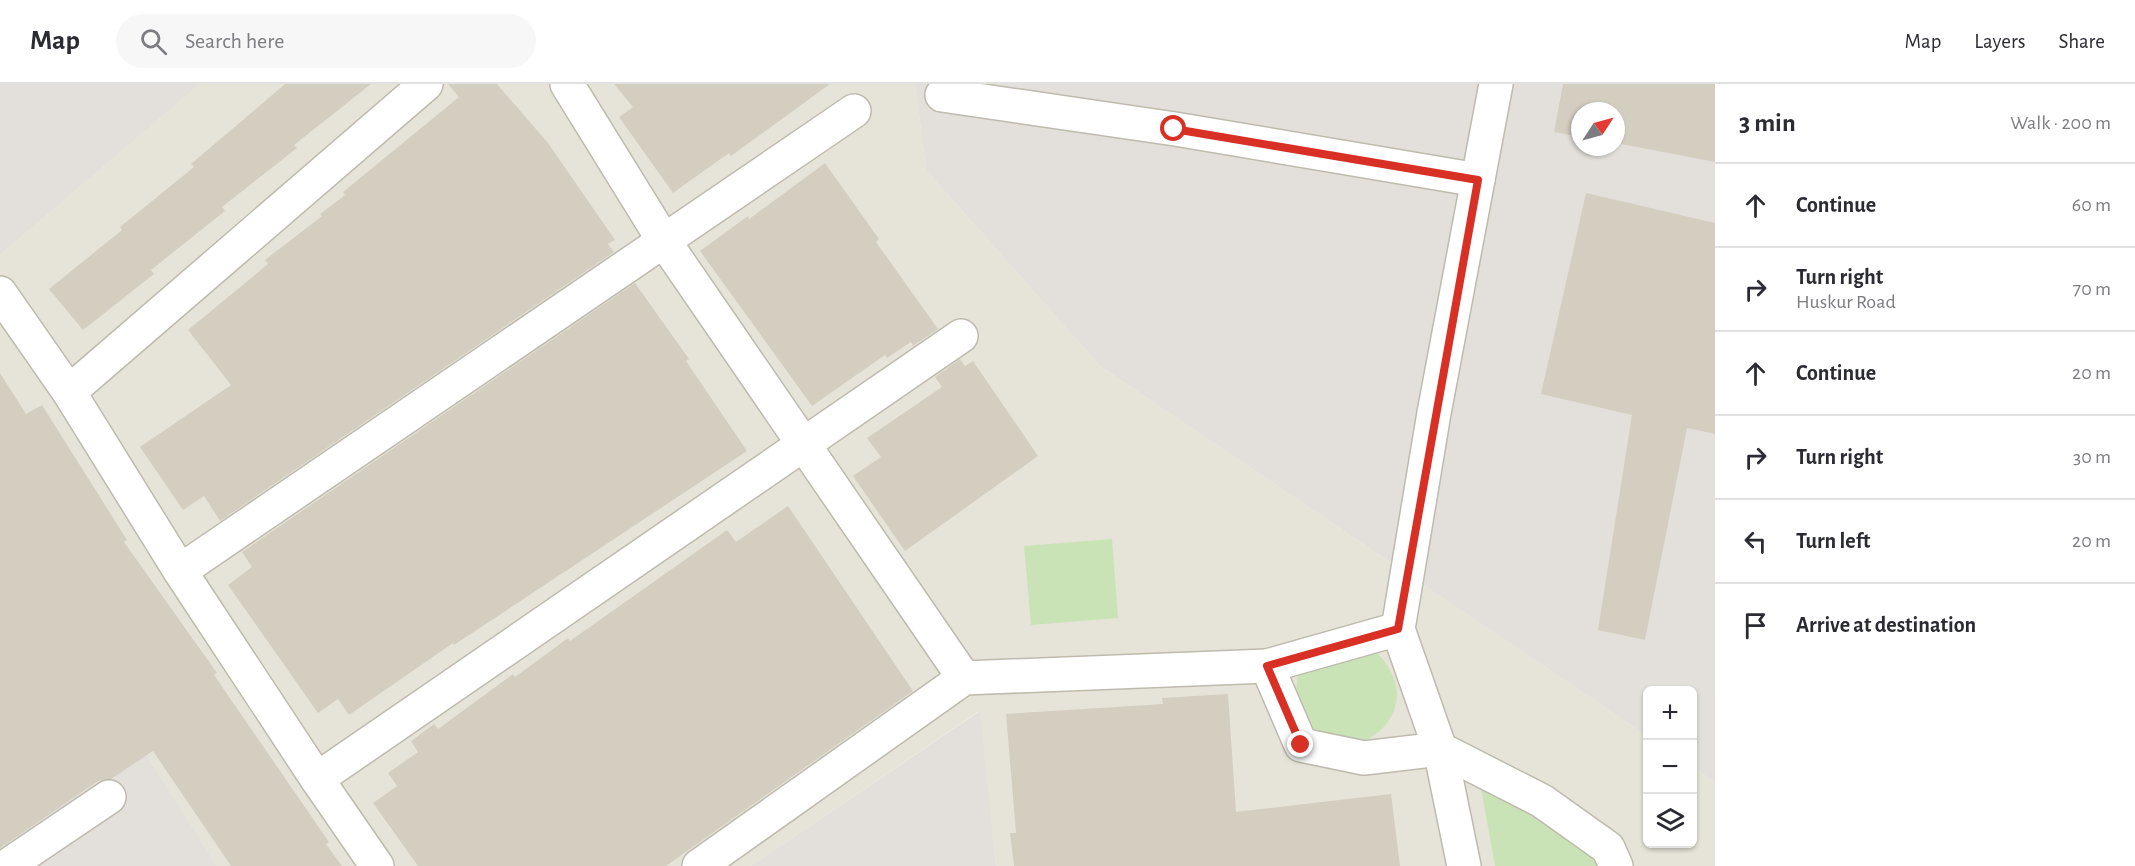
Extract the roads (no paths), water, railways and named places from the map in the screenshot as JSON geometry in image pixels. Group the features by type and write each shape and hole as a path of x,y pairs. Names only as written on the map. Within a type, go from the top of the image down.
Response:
{"street":[{"path":"69,392 426,84"},
{"path":"567,84 664,241 964,678"},
{"path":"1464,866 1440,749 1398,629 1496,84"},
{"path":"942,95 1174,129 1478,180"},
{"path":"180,571 854,111"},
{"path":"0,293 69,392 180,571 377,866"},
{"path":"317,779 961,336"},
{"path":"699,866 964,678 1267,666 1398,629"},
{"path":"1267,666 1301,745 1364,758 1440,749 1542,801 1608,848 1616,866"},
{"path":"7,866 109,797"}]}
